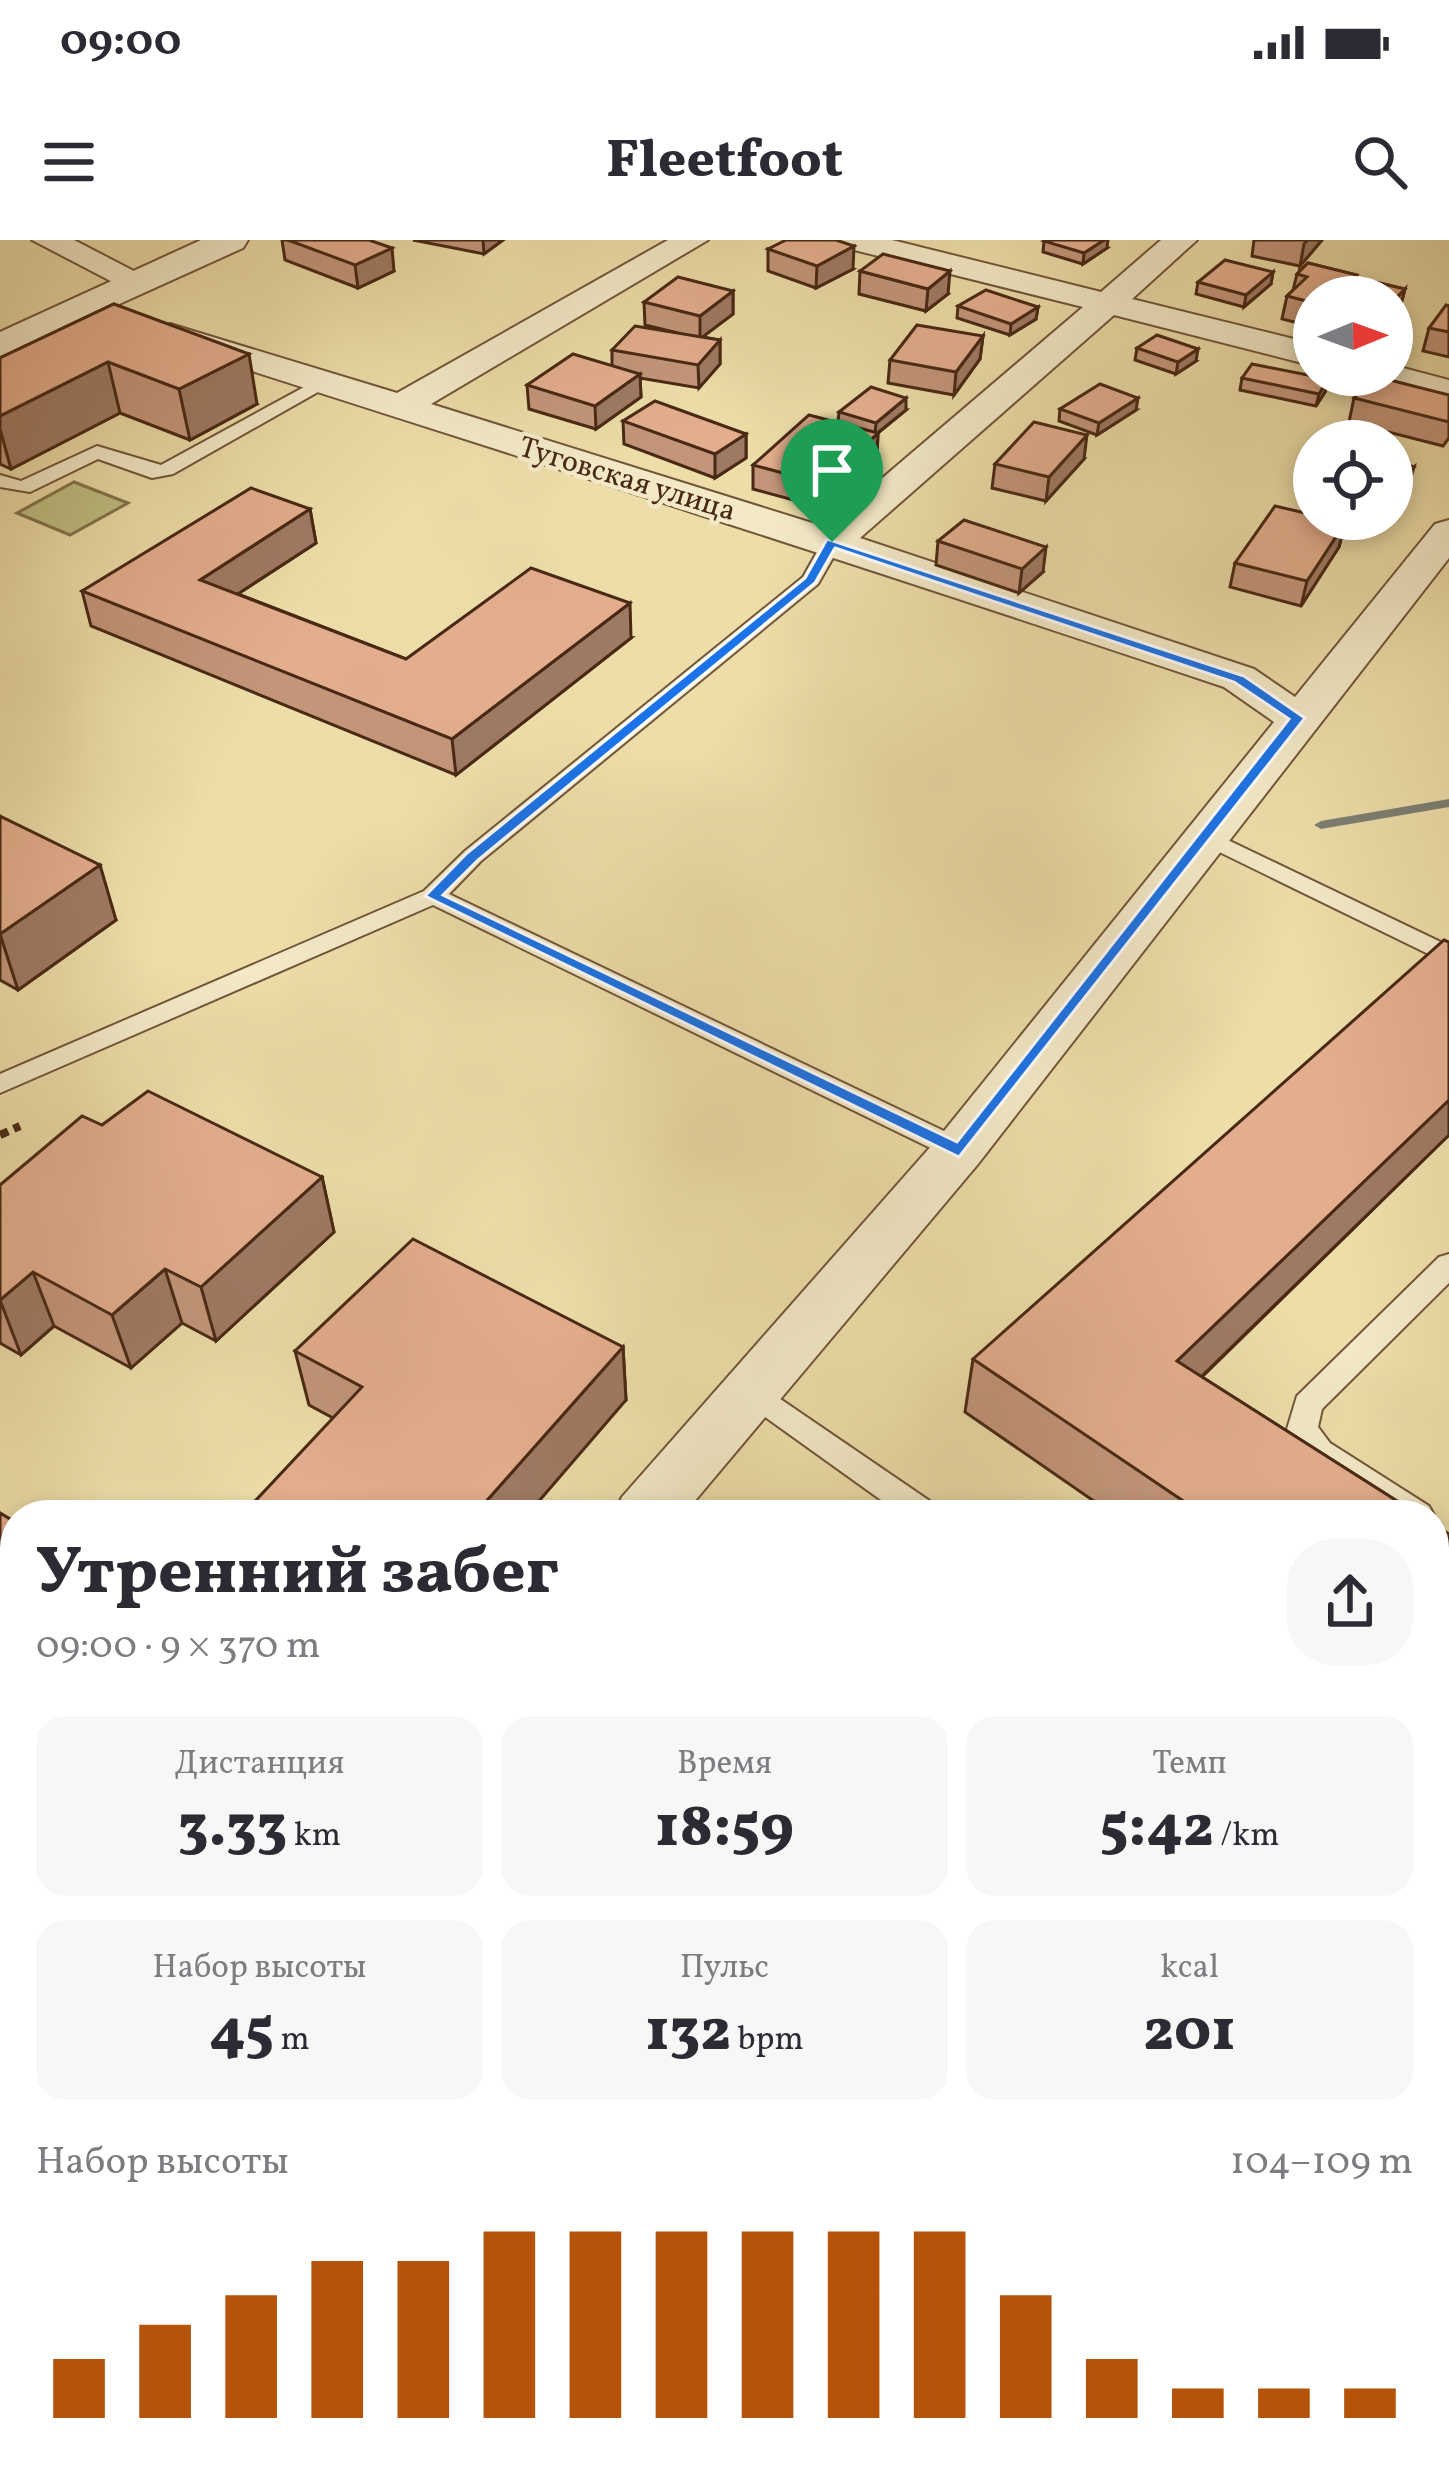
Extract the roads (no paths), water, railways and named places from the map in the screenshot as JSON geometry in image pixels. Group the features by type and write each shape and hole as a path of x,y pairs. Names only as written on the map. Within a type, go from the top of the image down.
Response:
{"street":[{"path":"48,240 138,282"},
{"path":"0,346 230,240"},
{"path":"395,409 692,240"},
{"path":"854,240 1293,349"},
{"path":"832,542 1181,240"},
{"name":"Туговская улица","path":"84,307 395,409 832,542 1239,679 1298,718"},
{"path":"1413,382 1449,391"},
{"path":"657,1500 959,1150 1449,532"}],"lane":[{"path":"0,481 23,488 97,452 152,472 166,470 323,384"},
{"path":"0,1084 433,896 472,856 811,580 832,542"},
{"path":"1209,838 1449,956"},
{"path":"433,896 959,1150"},
{"path":"1394,1500 1319,1452 1302,1430 1308,1404 1449,1265"},
{"path":"752,1391 905,1500"}],"waterway":[{"path":"1321,825 1449,803"}]}
